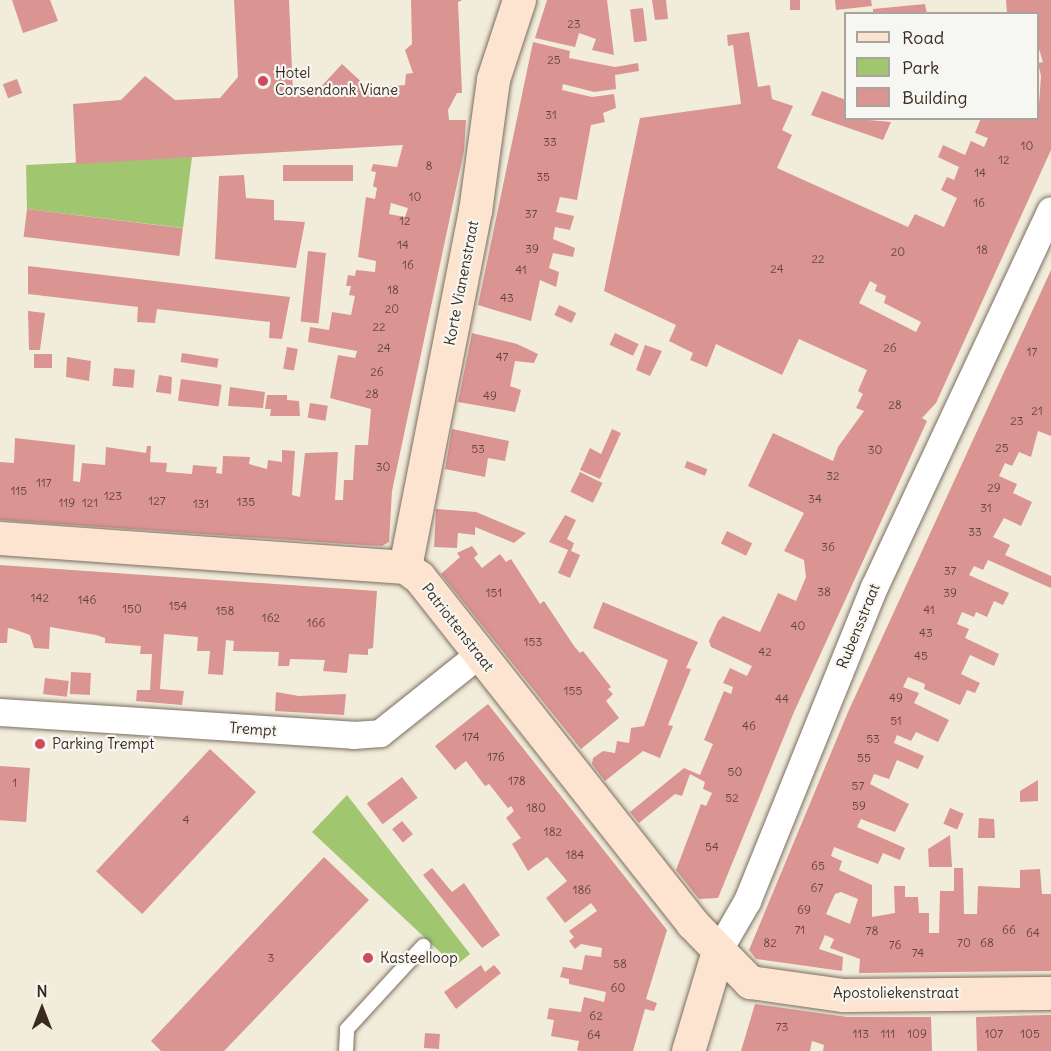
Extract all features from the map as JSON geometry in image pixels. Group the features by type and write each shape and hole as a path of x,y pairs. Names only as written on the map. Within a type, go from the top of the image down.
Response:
{"street":[{"name":"Korte Vianenstraat","path":"405,567 473,222 493,79 519,0"},
{"name":"Rubensstraat","path":"688,1051 718,951 747,901 874,587 1051,210"},
{"path":"0,538 405,567"},
{"name":"Patriottenstraat","path":"405,567 419,577 692,923 718,951"},
{"name":"Trempt","path":"0,712 341,735 380,733 479,654"},
{"name":"Apostoliekenstraat","path":"718,951 750,982 843,995 1051,993"}],"lane":[{"path":"346,1051 347,1029 423,946"}],"green space":[{"path":"192,157 183,228 27,209 26,165"},
{"path":"347,795 470,954 455,966 312,832"}],"building":[{"path":"12,0 50,0 58,21 23,33"},
{"path":"234,0 289,0 293,93 317,91 342,64 368,88 405,85 406,74 413,73 405,50 412,44 411,0 462,0 458,2 462,93 457,93 448,110 449,120 466,120 464,151 392,491 389,542 382,546 362,545 0,520 0,462 14,463 15,438 75,445 73,481 80,482 82,463 105,465 106,447 146,453 147,446 151,446 150,462 167,463 166,472 192,474 193,465 217,467 216,473 222,474 223,456 250,457 249,464 267,469 268,460 282,462 282,450 295,451 292,495 300,497 305,453 338,452 335,500 343,500 344,480 353,480 355,445 368,445 371,409 330,398 338,355 355,358 357,351 308,342 310,327 329,330 332,312 351,315 355,296 349,295 351,286 346,286 348,275 355,276 356,270 375,272 376,261 358,257 366,197 375,199 377,188 373,186 376,172 371,171 373,164 397,167 403,145 76,164 73,104 121,100 145,76 175,100 220,98 238,77","holes":["391,203 408,208 405,217 389,214"]},
{"path":"547,0 607,0 614,55 592,50 596,39 579,33 575,47 535,38"},
{"path":"652,0 666,0 668,19 655,20"},
{"path":"790,0 800,0 800,10 790,10"},
{"path":"835,0 871,0 872,6 836,10"},
{"path":"1006,0 1051,0 1051,150 936,403 922,418 927,421 794,712 718,898 699,899 676,870 701,804 706,806 712,793 703,789 705,782 690,774 682,796 675,794 639,823 630,812 684,768 700,775 713,744 704,740 724,691 731,694 733,687 723,683 730,668 747,676 752,666 711,647 709,641 718,621 723,616 760,632 778,593 796,601 806,577 804,560 784,551 804,513 748,486 773,433 833,461 838,447 864,411 856,408 863,394 858,391 867,370 799,339 782,375 716,344 707,367 690,360 693,353 669,341 676,325 604,291 640,118 741,104 733,45 728,46 727,35 749,32 758,87 770,85 772,99 793,106 782,130 792,135 777,168 908,227 915,214 944,227 957,198 941,190 947,177 954,180 959,167 938,157 943,145 965,155 971,141 984,147 988,138 975,133 980,120 1039,120 1041,76 1039,63 1043,62 1039,49 1039,12 1007,12","holes":["870,281 877,285 875,291 886,296 884,303 921,322 916,332 859,303"]},
{"path":"925,4 927,12 873,12 873,9"},
{"path":"643,8 647,41 634,42 630,10"},
{"path":"533,42 570,51 569,58 615,67 638,63 639,71 615,75 616,89 594,92 563,84 562,90 592,97 614,94 616,108 603,113 605,122 591,125 577,200 560,197 556,212 574,216 570,230 555,227 553,239 575,248 573,257 553,253 549,268 559,272 556,287 540,280 531,321 478,305"},
{"path":"17,79 22,93 8,98 3,84"},
{"path":"822,91 844,99 844,120 891,122 883,140 811,115"},
{"path":"283,165 353,165 353,181 283,181"},
{"path":"244,175 246,198 274,200 274,220 305,222 296,268 215,259 219,176"},
{"path":"27,209 183,228 179,256 24,237"},
{"path":"308,251 326,253 318,323 301,322"},
{"path":"28,266 290,297 282,339 269,338 270,322 157,309 155,323 137,322 138,307 28,294"},
{"path":"1051,270 1051,436 1038,431 1031,457 1019,452 1012,466 1005,463 999,476 1017,484 1013,493 1032,502 1021,526 1004,518 993,537 1010,545 1005,555 1051,576 1051,588 988,560 983,570 974,566 969,575 1009,593 1003,605 994,601 987,617 976,612 974,617 962,612 957,624 969,629 965,638 999,654 994,666 970,655 961,674 980,683 975,693 967,690 960,705 924,689 925,684 908,677 903,687 919,693 914,703 949,720 938,742 916,732 911,741 897,735 894,743 924,756 918,769 897,760 889,779 874,774 870,784 909,804 895,832 861,819 857,827 905,848 900,860 883,853 878,864 834,847 831,856 842,861 839,870 872,885 872,917 895,913 894,886 905,886 905,897 918,897 919,913 929,913 929,933 939,933 940,891 954,891 954,868 963,868 964,914 977,914 978,886 1020,888 1020,870 1040,869 1042,894 1051,894 1051,971 859,973 860,959 830,948 834,939 825,935 819,949 843,957 842,971 756,959 749,950 848,712","holes":["841,892 858,899 850,924 826,914 835,894"]},
{"path":"559,305 576,313 572,323 554,315"},
{"path":"28,311 45,313 40,350 29,350"},
{"path":"472,333 517,344 538,354 534,363 515,361 510,386 521,390 515,412 458,402"},
{"path":"615,333 639,344 633,356 610,345"},
{"path":"645,345 662,351 650,376 636,370"},
{"path":"287,347 298,349 294,371 283,369"},
{"path":"182,353 219,359 217,368 181,362"},
{"path":"34,354 52,354 52,368 34,368"},
{"path":"67,357 91,361 89,381 66,377"},
{"path":"114,368 135,370 133,388 112,386"},
{"path":"159,375 172,377 171,394 156,392"},
{"path":"181,379 222,385 219,406 178,401"},
{"path":"230,387 265,392 263,408 228,406"},
{"path":"267,395 287,395 287,400 299,401 300,416 270,416 271,409 265,409"},
{"path":"310,403 328,406 325,421 308,418"},
{"path":"452,429 509,441 505,461 488,458 485,477 445,469"},
{"path":"612,429 621,433 600,479 580,470 590,448 601,454"},
{"path":"687,461 707,469 705,476 684,467"},
{"path":"580,472 602,483 593,503 570,492"},
{"path":"436,509 476,512 526,533 514,543 475,527 475,535 458,533 457,548 434,547"},
{"path":"565,515 576,520 567,539 574,543 571,551 580,555 570,578 558,573 568,550 549,542"},
{"path":"727,531 752,543 746,556 721,544"},
{"path":"472,546 478,554 474,558 482,568 500,554 506,562 511,559 540,604 544,601 574,646 580,653 583,651 611,687 608,689 613,694 606,701 619,718 581,749 441,574 460,557 457,553"},
{"path":"0,565 377,591 373,648 368,649 368,655 349,654 347,673 323,671 325,660 290,659 289,666 278,666 279,652 233,651 234,641 226,640 223,675 208,674 210,651 197,651 198,637 164,634 160,689 184,691 182,705 136,701 137,690 150,690 152,654 140,654 141,646 105,643 105,638 96,635 50,627 49,649 34,648 30,635 8,628 7,643 0,643"},
{"path":"603,602 698,642 686,668 691,669 668,725 673,726 660,758 643,751 605,781 592,764 593,758 603,751 615,753 617,741 629,743 631,728 644,726 668,660 593,628"},
{"path":"71,672 91,673 90,695 70,694"},
{"path":"45,678 69,681 67,697 43,694"},
{"path":"276,692 299,696 346,694 344,715 275,711"},
{"path":"488,704 667,930 646,999 657,1003 654,1011 645,1009 633,1051 580,1051 577,1050 579,1041 551,1036 554,1020 547,1019 549,1008 581,1012 584,997 604,1002 606,992 569,984 569,979 560,977 563,967 582,970 585,955 601,957 602,948 581,944 575,949 569,941 574,937 569,931 597,911 591,903 565,923 546,898 567,881 547,857 528,871 512,844 521,838 506,818 514,811 511,806 508,808 489,784 485,786 466,761 455,770 435,746"},
{"path":"210,749 256,792 142,914 96,871"},
{"path":"0,766 30,768 26,822 0,820"},
{"path":"402,777 418,798 383,824 367,803"},
{"path":"1038,780 1038,801 1020,802 1020,791"},
{"path":"950,808 964,814 957,830 943,824"},
{"path":"979,818 994,819 995,838 978,838"},
{"path":"402,821 413,834 403,842 392,829"},
{"path":"950,835 952,867 929,867 928,849"},
{"path":"324,857 369,900 224,1051 161,1051 151,1041"},
{"path":"432,868 452,892 464,883 500,935 482,948 423,875"},
{"path":"481,965 485,972 494,965 501,973 456,1009 444,992"},
{"path":"755,1004 847,1017 931,1017 932,1051 823,1051 824,1045 812,1041 810,1051 741,1051"},
{"path":"1051,1015 1051,1051 977,1051 976,1017"},
{"path":"425,1033 440,1034 439,1049 424,1048"}],"place":[{"name":"Hotel Corsendonk Viane","path":"263,81"},
{"name":"Parking Trempt","path":"40,744"},
{"name":"Kasteelloop","path":"368,958"}]}
